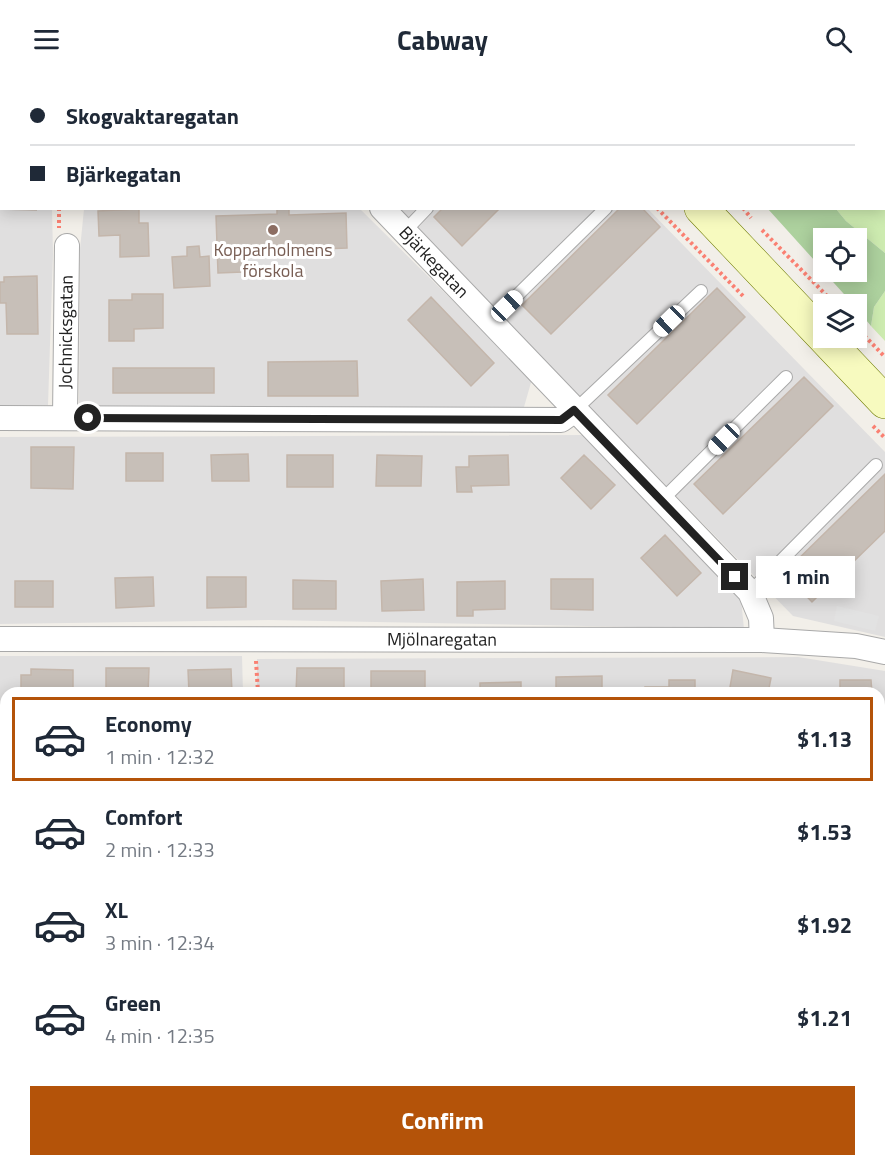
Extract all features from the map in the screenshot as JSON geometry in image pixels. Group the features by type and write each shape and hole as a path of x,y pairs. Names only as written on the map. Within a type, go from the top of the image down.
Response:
{"main road":[{"path":"703,210 885,402"},
{"path":"733,210 813,294"},
{"path":"864,348 885,370"}],"street":[{"name":"Bjärkegatan","path":"384,210 750,592 761,618 762,640"},
{"name":"Jochnicksgatan","path":"65,418 67,246"},
{"path":"0,418 561,420 574,410"},
{"name":"Mjölnaregatan","path":"0,639 255,642 762,640 856,646 885,652"}],"lane":[{"path":"404,232 425,210"},
{"path":"490,322 604,210"},
{"path":"574,410 701,291"},
{"path":"662,501 786,377"},
{"path":"750,592 876,465"}],"path":[{"path":"745,210 825,294"},
{"path":"867,338 885,357"},
{"path":"255,642 258,687"}],"shaded area":[{"path":"0,210 52,210 53,254 48,405 0,405"},
{"path":"84,210 361,210 532,379 524,407 79,412 80,249"},
{"path":"398,210 649,210 885,452 885,637 793,616"},
{"path":"586,435 741,599 744,629 269,620 0,624 0,437"},
{"path":"837,606 879,616 875,631 834,621"},
{"path":"0,656 242,656 243,687 0,687"},
{"path":"798,657 885,671 885,687 257,687 257,659"}],"green space":[{"path":"769,210 837,210 855,228 813,228 813,259"},
{"path":"837,210 885,210 885,253 867,238 867,228 855,228"},
{"path":"867,238 885,253 885,291 874,307 871,326 867,321 867,294 844,294 833,282 867,282"},
{"path":"885,291 885,341 871,326 874,307"}],"building":[{"path":"139,210 139,223 148,223 149,256 120,257 120,235 99,236 98,211"},
{"path":"277,210 289,210 289,215 346,213 347,248 242,252 243,272 218,273 216,216 277,214"},
{"path":"441,210 498,210 462,246 434,217"},
{"path":"618,210 644,210 660,227 551,334 522,305"},
{"path":"199,246 200,257 209,256 210,286 174,288 172,257 187,256 187,247"},
{"path":"37,276 38,334 7,334 6,303 0,303 0,282 4,282 4,277"},
{"path":"717,288 745,317 637,424 608,395"},
{"path":"132,294 163,294 163,328 134,329 134,341 109,341 109,300 132,300"},
{"path":"431,297 494,363 471,386 408,320"},
{"path":"357,361 358,396 268,396 268,362"},
{"path":"113,368 214,368 214,393 113,393"},
{"path":"804,377 833,406 723,514 694,484"},
{"path":"31,447 74,447 73,489 31,488"},
{"path":"126,453 163,453 163,481 126,481"},
{"path":"248,454 249,481 212,481 211,455"},
{"path":"287,455 333,455 333,487 287,487"},
{"path":"377,455 422,456 421,486 376,486"},
{"path":"508,455 509,485 471,486 472,492 457,492 456,467 469,467 469,456"},
{"path":"584,455 615,485 591,509 561,478"},
{"path":"885,474 885,531 812,602 784,573"},
{"path":"665,535 701,573 677,596 641,558"},
{"path":"153,577 154,606 116,608 115,578"},
{"path":"207,577 246,577 246,607 207,608"},
{"path":"423,579 424,610 382,611 381,581"},
{"path":"551,579 593,579 593,610 551,609"},
{"path":"293,580 336,581 336,609 293,609"},
{"path":"15,581 53,581 53,607 15,607"},
{"path":"505,581 505,609 473,610 473,616 457,616 457,582"},
{"path":"106,668 149,668 148,687 106,687"},
{"path":"297,668 344,668 344,687 296,687"},
{"path":"31,669 73,670 73,687 21,687 21,675 31,675"},
{"path":"231,669 232,687 189,687 188,670"},
{"path":"733,670 771,678 769,687 730,687"},
{"path":"371,671 425,671 425,687 371,687"},
{"path":"602,676 602,687 556,687 556,677"},
{"path":"669,680 695,680 695,687 669,687"},
{"path":"840,680 871,680 872,687 840,687"},
{"path":"521,682 521,687 480,687 480,683"}],"place":[{"name":"Kopparholmens förskola","path":"273,230"}],"route":[{"path":"88,418 561,420 574,410 735,577"}]}
